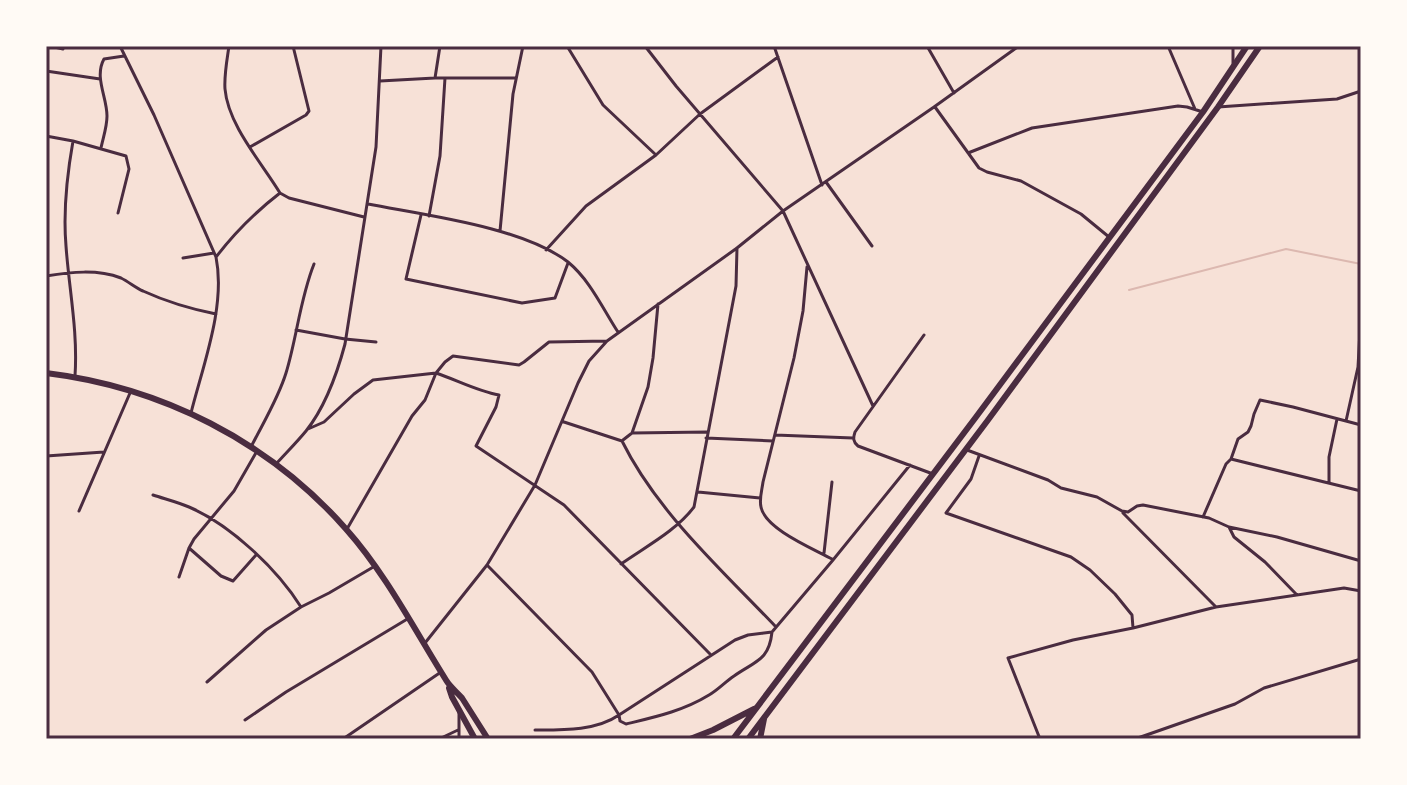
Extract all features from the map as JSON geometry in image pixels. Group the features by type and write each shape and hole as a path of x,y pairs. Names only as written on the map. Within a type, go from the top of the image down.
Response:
{"highway":[{"path":"733,739 1109,237 1247,46"},
{"path":"748,739 965,450 1260,46"},
{"path":"46,373 132,390 191,413 254,449 314,496 347,530 375,566 425,643 475,739"},
{"path":"448,684 489,738"},
{"path":"690,739 757,707"},
{"path":"760,739 765,716"},
{"path":"468,728 468,739"}],"street":[{"path":"50,46 63,49"},
{"path":"120,46 154,115 215,255 219,273 216,314 191,413"},
{"path":"222,46 229,47 227,100 239,130 280,193 364,217"},
{"path":"250,147 309,111 293,46"},
{"path":"276,464 307,430 330,389 339,365 376,147 381,46"},
{"path":"435,78 440,46"},
{"path":"500,231 515,78 523,46"},
{"path":"567,46 603,105 656,155"},
{"path":"645,46 783,211 873,406"},
{"path":"774,46 824,183 872,246"},
{"path":"927,46 954,93"},
{"path":"425,643 487,565 535,485 589,361 607,341 737,248 783,211 1019,46"},
{"path":"1168,46 1199,110"},
{"path":"1233,46 1233,67"},
{"path":"101,148 107,112 100,79 101,65 104,59 124,56"},
{"path":"546,250 586,206 656,155 700,114 778,57"},
{"path":"46,71 100,79"},
{"path":"429,216 440,156 445,78"},
{"path":"380,81 515,78"},
{"path":"1218,107 1337,99 1361,91"},
{"path":"968,153 1032,128 1178,106 1199,110"},
{"path":"934,107 979,168 1021,181 1081,214 1109,237"},
{"path":"46,136 126,156 129,169 118,213"},
{"path":"73,141 68,165 65,216 76,338 75,377"},
{"path":"183,258 215,255 236,231 280,193"},
{"path":"367,204 500,231 546,250 569,263 585,280 618,332"},
{"path":"421,215 406,279 512,301 533,302 555,298 569,263"},
{"path":"621,564 677,524 694,507 736,286 737,248"},
{"path":"807,263 803,311 794,358 760,498 764,517 773,525 833,560"},
{"path":"179,577 189,548 234,491 279,393 314,264"},
{"path":"46,276 91,272 121,278 142,291 216,314"},
{"path":"622,441 632,433 648,387 658,304"},
{"path":"296,330 376,342"},
{"path":"1346,421 1358,367 1360,331"},
{"path":"924,335 853,438 858,446 933,474"},
{"path":"347,530 412,416 425,400 436,373 453,356 519,365 549,342 607,341"},
{"path":"307,430 324,422 373,380 436,373 476,390 499,395 476,446 564,505 711,655"},
{"path":"79,511 132,390"},
{"path":"1203,517 1238,439 1251,426 1260,400 1361,425"},
{"path":"1329,482 1329,457 1337,419"},
{"path":"563,422 622,441 677,524 776,627"},
{"path":"632,433 707,432"},
{"path":"775,435 853,438"},
{"path":"706,438 773,441"},
{"path":"965,450 1048,480 1061,488 1097,497 1122,511 1216,607"},
{"path":"46,456 104,452"},
{"path":"979,456 971,479 946,513 1071,557 1115,594 1132,615 1133,628"},
{"path":"1231,459 1361,491"},
{"path":"487,565 592,672 620,721 626,724 684,708 711,694 764,656 771,643 772,632 910,465"},
{"path":"823,555 832,482"},
{"path":"698,492 760,498"},
{"path":"153,495 190,507 242,541 280,578 301,607"},
{"path":"1122,511 1128,512 1143,505 1203,517 1229,527 1361,561"},
{"path":"1229,527 1234,537 1265,562 1297,595"},
{"path":"189,548 228,581 233,581 256,555"},
{"path":"207,682 266,630 375,566"},
{"path":"1040,739 1008,658 1216,607 1344,588 1361,591"},
{"path":"245,720 409,618"},
{"path":"535,730 593,726 611,721 735,640 772,632"},
{"path":"1135,739 1235,704 1264,688 1361,659"},
{"path":"343,739 441,672"},
{"path":"459,710 459,739"},
{"path":"439,739 458,730"}],"waterway":[{"path":"1129,290 1286,249 1361,264"}]}
